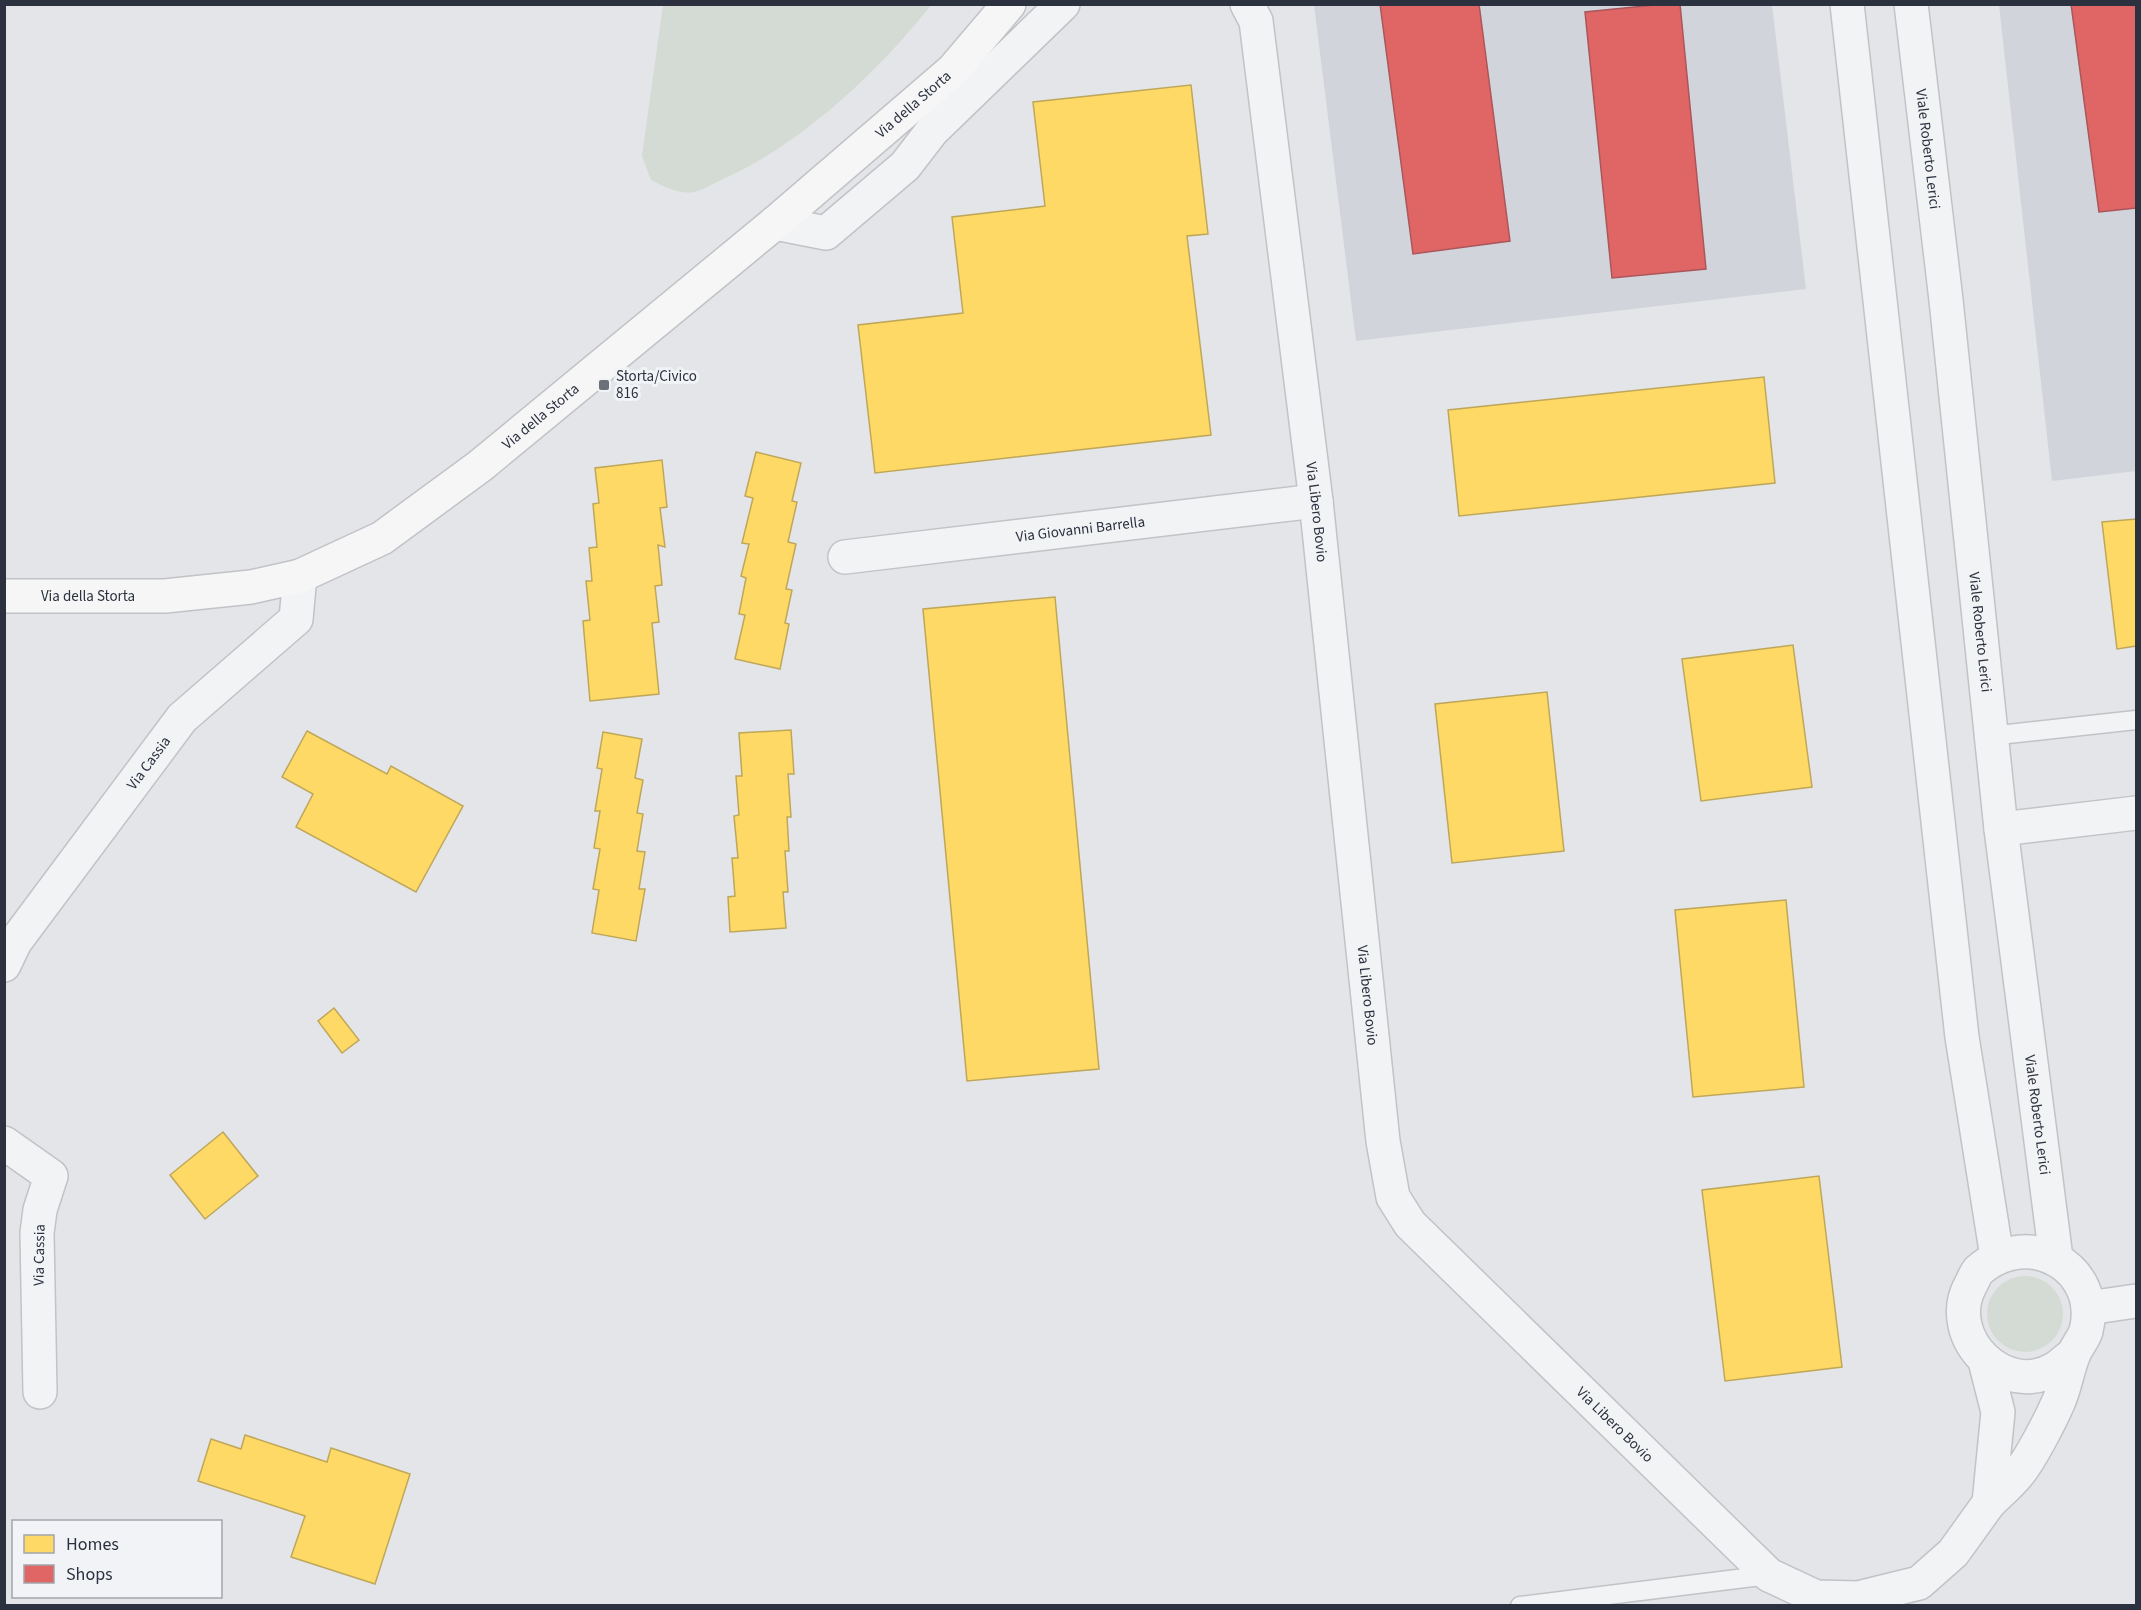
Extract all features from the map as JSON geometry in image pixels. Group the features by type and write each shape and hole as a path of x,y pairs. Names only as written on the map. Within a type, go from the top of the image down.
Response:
{"main road":[{"name":"Via della Storta","path":"4,596 165,596 251,587 300,576 382,538 480,466 775,223 953,70 1009,4"}],"street":[{"path":"775,223 826,233 905,166 932,131 1063,4"},
{"name":"Via Libero Bovio","path":"1247,4 1256,21 1316,501 1383,1141 1393,1197 1410,1224 1769,1575 1816,1597 1858,1598 1919,1583 1953,1553 1989,1503 2019,1473 2058,1403 2074,1354"},
{"path":"1847,4 1962,1037 1997,1257"},
{"name":"Viale Roberto Lerici","path":"1911,4 1946,300 1990,736 2056,1258"},
{"name":"Via Giovanni Barrella","path":"845,557 1316,501"},
{"name":"Via Cassia","path":"4,965 15,942 183,718 296,620 300,576"},
{"path":"2001,829 2136,813"},
{"name":"Via Cassia","path":"4,1143 51,1176 40,1210 37,1233 40,1392"},
{"path":"2016,1250 2037,1251 2056,1258 2078,1279 2088,1308 2085,1333 2074,1354 2055,1369 2031,1376 2006,1374 1985,1361 1969,1342 1962,1319 1965,1294 1977,1272 1997,1257 2016,1250"},
{"path":"2088,1308 2136,1302"},
{"path":"1985,1361 1998,1412 1989,1503"}],"lane":[{"path":"1990,736 2136,720"},
{"path":"1520,1605 1769,1575"}],"shaded area":[{"path":"663,4 931,5 863,80 810,126 752,164 705,188 689,193 651,180 642,156"},
{"path":"1314,5 1772,5 1806,289 1356,341"},
{"path":"1999,5 2136,5 2136,471 2052,481"},
{"path":"2018,1276 2032,1276 2046,1282 2057,1293 2063,1307 2060,1329 2052,1341 2032,1352 2018,1352 2004,1346 1993,1335 1987,1321 1987,1307 1993,1293 2004,1282"}],"building: Homes":[{"path":"1191,85 1208,234 1187,236 1211,435 875,473 858,325 963,313 952,217 1045,206 1033,102"},
{"path":"1764,377 1775,483 1459,516 1448,410"},
{"path":"756,452 801,463 792,501 797,502 788,542 796,544 786,589 792,590 785,623 789,624 780,669 735,659 745,615 739,614 746,578 741,576 749,544 742,543 753,498 745,496"},
{"path":"662,460 667,507 660,508 665,547 658,545 662,585 655,586 659,622 652,623 659,694 590,701 583,621 590,620 586,581 592,581 589,548 597,547 593,504 599,503 595,468"},
{"path":"2136,519 2136,646 2117,649 2102,522"},
{"path":"1055,597 1099,1069 967,1081 923,609"},
{"path":"1793,645 1812,787 1701,801 1682,659"},
{"path":"1547,692 1564,851 1452,863 1435,704"},
{"path":"791,730 794,774 788,774 791,817 787,817 789,851 785,851 788,892 783,892 786,928 730,932 728,897 735,896 732,858 738,858 734,816 739,815 736,776 742,776 739,733"},
{"path":"307,731 387,774 391,766 463,806 416,892 296,827 313,794 282,777"},
{"path":"603,732 642,739 635,778 643,780 637,813 643,814 637,851 645,852 639,889 645,889 636,941 592,933 599,890 593,889 600,849 594,848 600,811 595,811 602,769 597,768"},
{"path":"1786,900 1804,1087 1693,1097 1675,910"},
{"path":"334,1008 359,1040 342,1053 318,1021"},
{"path":"223,1132 258,1176 205,1219 170,1175"},
{"path":"1819,1176 1842,1367 1725,1381 1702,1190"},
{"path":"245,1435 327,1462 331,1448 410,1474 375,1584 291,1557 305,1516 198,1481 211,1439 241,1449"}],"building: Shops":[{"path":"1380,4 1479,4 1510,241 1413,254"},
{"path":"1680,4 1706,269 1612,278 1585,12"},
{"path":"2071,4 2136,4 2136,208 2099,212"}],"place":[{"name":"Storta/Civico 816","path":"604,385"}]}
